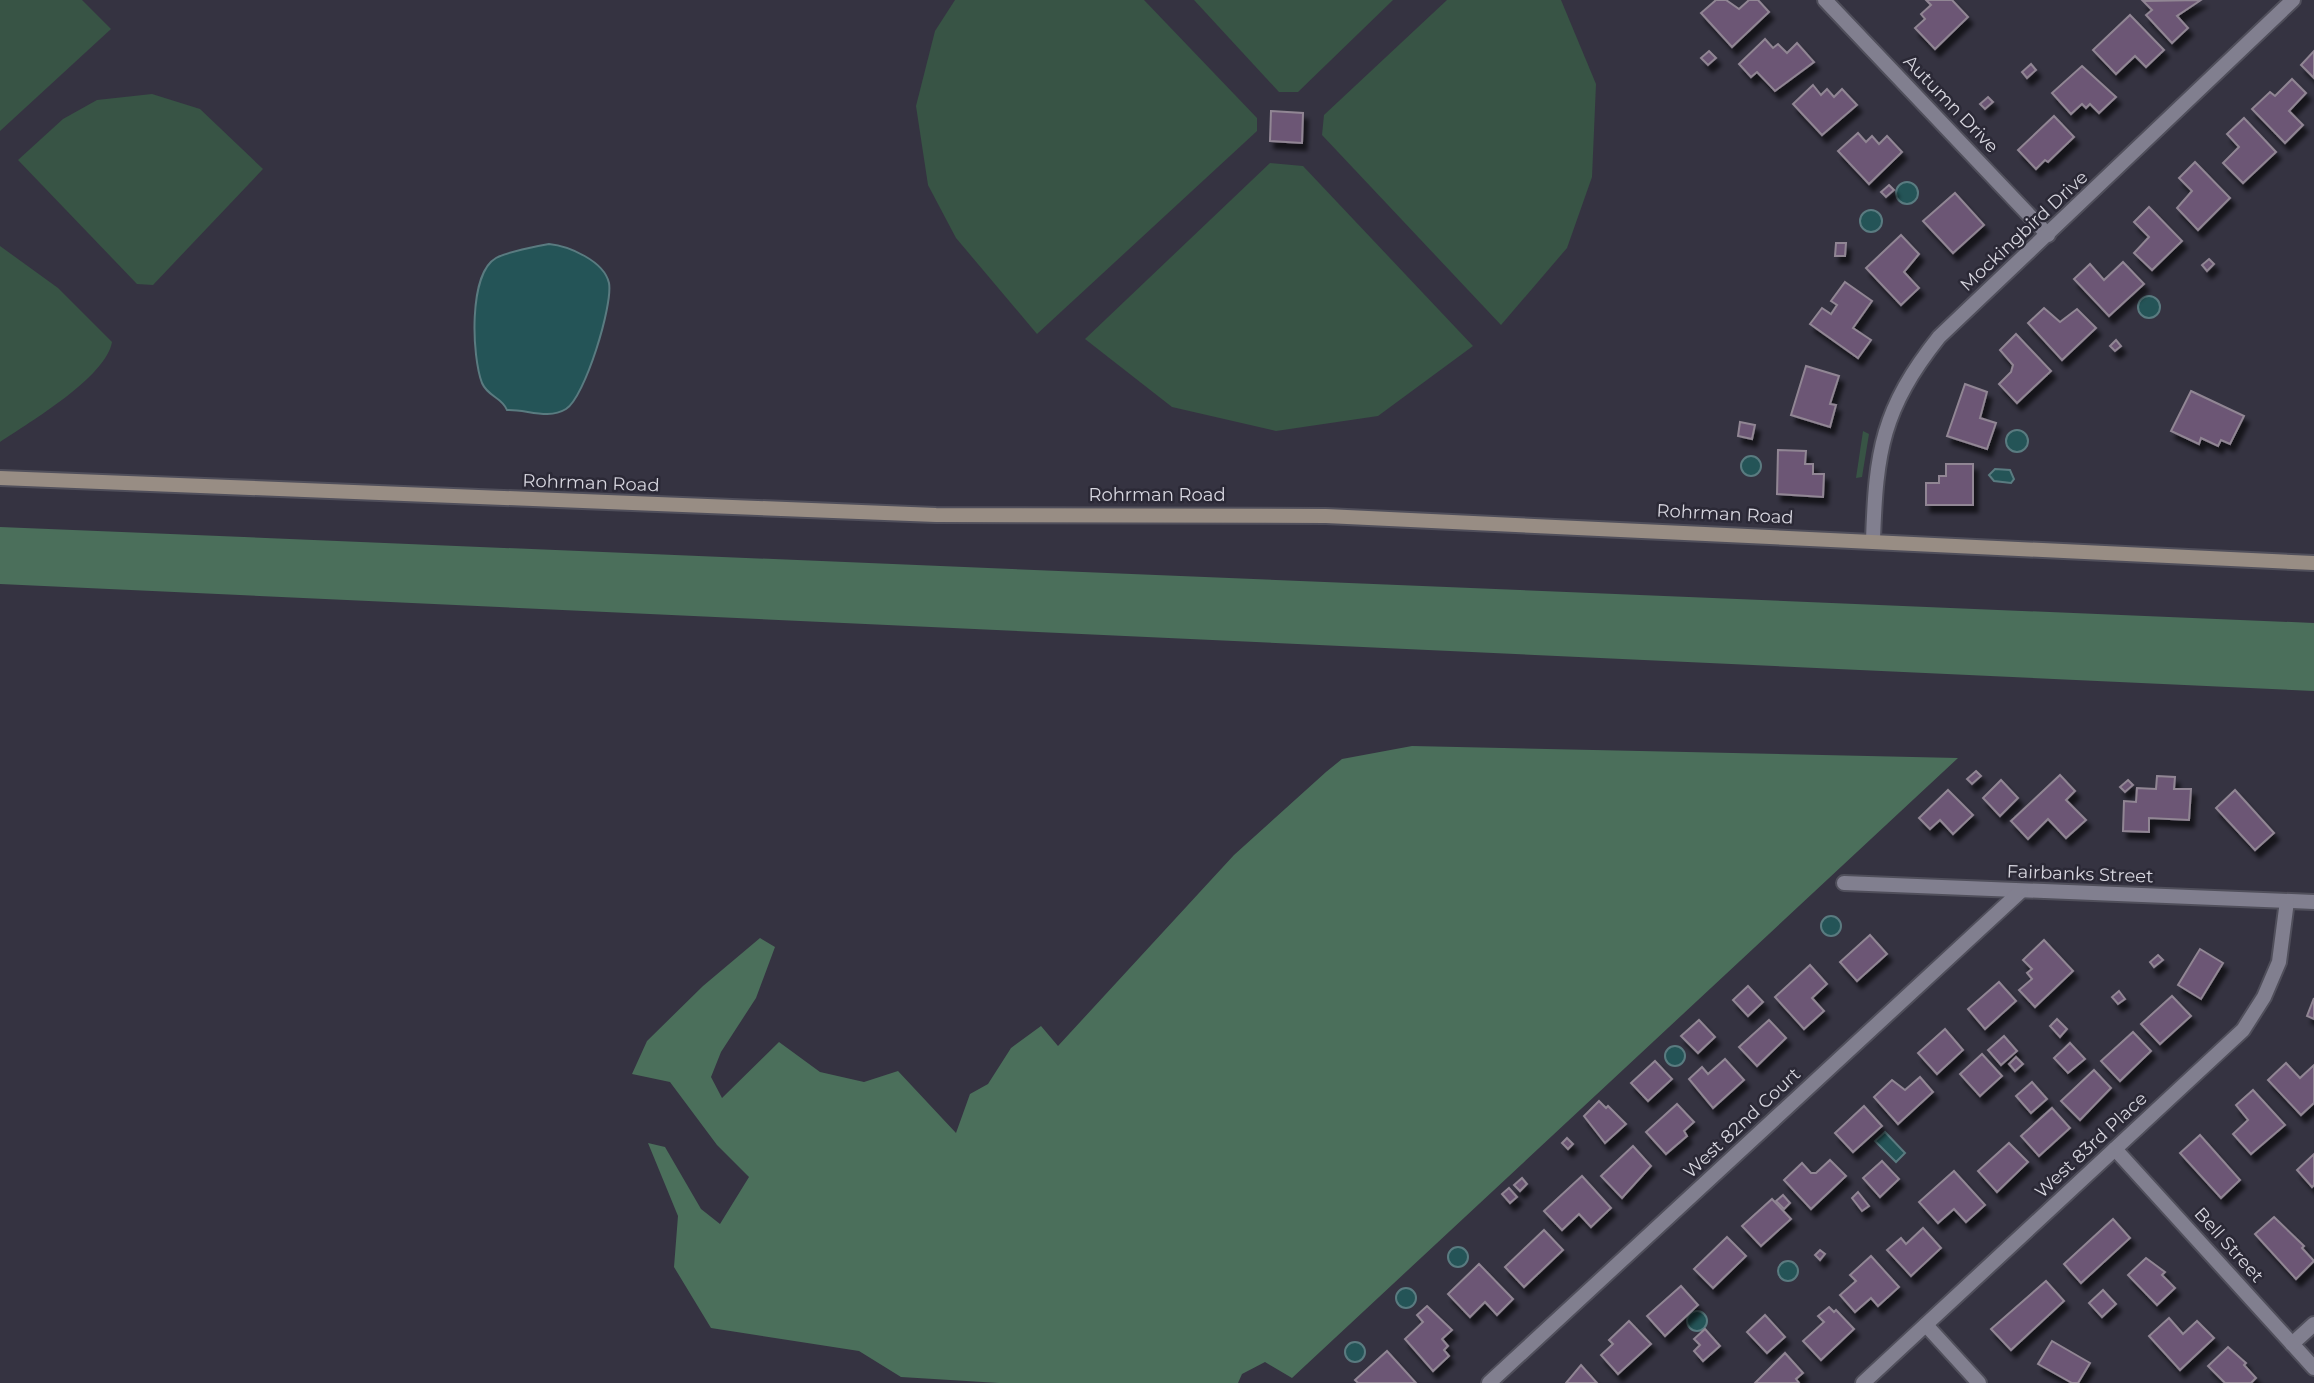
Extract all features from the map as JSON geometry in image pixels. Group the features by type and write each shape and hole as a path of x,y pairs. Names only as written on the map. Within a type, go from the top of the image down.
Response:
{"street":[{"name":"Mockingbird Drive","path":"1873,540 1881,442 1912,371 1939,337 2293,0"},
{"name":"Autumn Drive","path":"1833,3 2048,235"},
{"name":"Rohrman Road","path":"0,478 936,515 1326,516 2314,563"},
{"name":"Fairbanks Street","path":"1844,883 2314,902"},
{"name":"West 82nd Court","path":"1489,1383 2021,891"},
{"name":"West 83rd Place","path":"1863,1383 2243,1030 2264,998 2279,962 2287,901"},
{"name":"Bell Street","path":"2115,1149 2314,1368"},
{"path":"2292,1344 2314,1324"},
{"path":"1926,1325 1979,1383"}],"shaded area":[{"path":"0,0 82,0 111,29 0,131"},
{"path":"955,0 1144,0 1257,118 1257,131 1037,334 956,238 928,185 916,106 935,31"},
{"path":"1194,0 1393,0 1298,92 1279,92"},
{"path":"1447,0 1561,0 1596,84 1592,177 1567,248 1501,325 1322,135 1324,115"},
{"path":"152,94 200,109 263,169 153,285 137,284 18,160 63,119 97,100"},
{"path":"1270,163 1303,166 1473,346 1378,416 1276,431 1172,407 1085,339"},
{"path":"1907,182 1915,185 1918,193 1915,201 1907,204 1899,201 1896,193 1899,185"},
{"path":"1871,210 1879,213 1882,221 1879,229 1871,232 1863,229 1860,221 1863,213"},
{"path":"549,244 585,256 600,268 609,283 607,310 589,370 566,409 552,414 507,410 502,402 485,388 479,371 475,317 481,281 487,267 496,258 514,251"},
{"path":"0,246 58,288 112,342 107,356 82,384 0,442"},
{"path":"2149,296 2157,299 2160,307 2157,315 2149,318 2141,315 2138,307 2141,299"},
{"path":"2017,430 2025,433 2028,441 2025,449 2017,452 2009,449 2006,441 2009,433"},
{"path":"1863,431 1869,434 1862,477 1856,478"},
{"path":"1751,456 1758,459 1761,466 1758,473 1751,476 1744,473 1741,466 1744,459"},
{"path":"1995,469 2010,470 2014,479 2011,483 1994,481 1989,475"},
{"path":"0,527 2314,623 2314,691 0,584"},
{"path":"1412,746 1958,758 1292,1378 1265,1362 1242,1374 1238,1383 999,1383 901,1377 859,1351 711,1328 674,1267 678,1216 648,1143 665,1147 701,1209 720,1224 749,1177 717,1145 670,1082 632,1074 647,1041 703,986 760,938 775,947 756,998 721,1052 711,1077 722,1098 779,1042 820,1072 864,1082 898,1071 956,1133 970,1094 988,1084 1011,1048 1041,1026 1058,1046 1234,855 1326,772 1342,759"},
{"path":"1827,916 1835,916 1841,926 1835,936 1827,936 1821,930 1821,922"},
{"path":"1671,1046 1679,1046 1685,1056 1679,1066 1671,1066 1665,1060 1665,1052"},
{"path":"1885,1132 1905,1153 1896,1162 1875,1141"},
{"path":"1454,1247 1462,1247 1468,1257 1462,1267 1454,1267 1448,1261 1448,1253"},
{"path":"1784,1261 1792,1261 1798,1271 1792,1281 1784,1281 1778,1275 1778,1267"},
{"path":"1402,1288 1410,1288 1416,1298 1410,1308 1402,1308 1396,1302 1396,1294"},
{"path":"1697,1311 1704,1314 1707,1321 1704,1328 1697,1331 1690,1328 1687,1321 1690,1314"},
{"path":"1351,1342 1359,1342 1365,1352 1359,1362 1351,1362 1345,1356 1345,1348"}],"building":[{"path":"1716,0 1726,0 1739,9 1749,0 1758,0 1769,12 1732,47 1701,13"},
{"path":"1926,0 1952,0 1968,17 1935,49 1915,28 1925,19 1921,14 1931,5"},
{"path":"2201,0 2177,16 2188,28 2172,43 2146,15 2152,10 2143,1"},
{"path":"2130,15 2164,50 2146,67 2135,56 2116,74 2093,50"},
{"path":"1765,39 1773,48 1778,44 1787,53 1797,43 1814,62 1775,91 1757,72 1751,77 1739,64"},
{"path":"1709,51 1716,58 1708,65 1701,58"},
{"path":"2314,51 2314,78 2301,65"},
{"path":"2031,64 2036,70 2027,78 2022,72"},
{"path":"2082,66 2116,97 2099,113 2090,104 2086,108 2082,104 2071,114 2052,93"},
{"path":"2292,79 2306,93 2289,111 2303,125 2285,143 2252,109 2270,92 2275,96"},
{"path":"1813,85 1821,95 1827,89 1834,97 1842,89 1857,105 1822,135 1793,104"},
{"path":"1988,97 1993,102 1985,109 1980,104"},
{"path":"1271,111 1303,113 1302,143 1270,141"},
{"path":"2054,116 2074,137 2048,162 2045,160 2036,169 2018,150"},
{"path":"2244,118 2276,152 2243,183 2223,163 2239,147 2227,134"},
{"path":"1858,133 1866,142 1872,136 1879,144 1887,136 1902,152 1869,184 1838,151"},
{"path":"2195,162 2230,198 2198,230 2177,208 2192,191 2179,178"},
{"path":"1889,185 1894,190 1886,197 1881,192"},
{"path":"1955,193 1984,225 1953,253 1923,221"},
{"path":"2149,207 2182,241 2152,270 2134,253 2149,237 2134,222"},
{"path":"1901,235 1919,254 1904,272 1919,288 1901,305 1866,268"},
{"path":"1836,243 1846,243 1845,256 1835,256"},
{"path":"2209,259 2214,264 2207,271 2202,265"},
{"path":"2123,262 2144,284 2109,316 2074,279 2090,264 2104,280"},
{"path":"1845,282 1872,301 1853,328 1871,340 1858,358 1810,324 1822,308 1831,314 1837,305 1831,301"},
{"path":"2044,308 2060,322 2077,309 2096,328 2062,360 2028,323"},
{"path":"2016,334 2051,371 2017,403 1999,384 2011,372 2013,365 2000,350"},
{"path":"2116,340 2121,346 2115,351 2110,346"},
{"path":"1806,366 1839,376 1830,404 1836,405 1830,427 1791,415"},
{"path":"1965,384 1987,392 1980,418 1996,423 1987,449 1947,436"},
{"path":"2191,391 2244,416 2230,444 2221,440 2218,446 2201,438 2199,444 2171,431"},
{"path":"1740,422 1755,425 1752,439 1738,436"},
{"path":"1778,450 1806,451 1805,464 1813,464 1813,474 1824,474 1823,497 1777,494"},
{"path":"1946,464 1973,464 1973,505 1926,505 1926,483 1939,483 1939,476 1946,476"},
{"path":"1976,771 1981,776 1972,784 1967,779"},
{"path":"2060,775 2075,791 2066,800 2086,820 2066,838 2048,819 2028,839 2011,821"},
{"path":"2157,776 2175,777 2174,789 2191,789 2189,820 2149,818 2149,832 2123,831 2124,801 2136,802 2137,788 2156,789"},
{"path":"2001,780 2018,798 2000,816 1983,798"},
{"path":"2128,780 2133,785 2125,792 2120,787"},
{"path":"1948,790 1973,815 1953,834 1940,820 1930,829 1919,818"},
{"path":"2235,790 2274,833 2255,850 2216,808"},
{"path":"1870,935 1887,954 1857,981 1840,962"},
{"path":"2044,940 2073,971 2035,1007 2019,990 2032,979 2027,973 2032,969 2023,960"},
{"path":"2200,949 2223,963 2201,999 2178,985"},
{"path":"2158,955 2163,960 2154,967 2150,962"},
{"path":"1810,965 1827,984 1812,998 1824,1011 1804,1029 1775,997"},
{"path":"1999,982 2016,1001 1985,1029 1968,1009"},
{"path":"1748,986 1763,1002 1748,1016 1733,1000"},
{"path":"2119,991 2125,999 2118,1004 2112,997"},
{"path":"2172,996 2191,1016 2160,1044 2141,1024"},
{"path":"2314,998 2314,1019 2307,1016"},
{"path":"2057,1019 2067,1029 2060,1037 2050,1026"},
{"path":"1699,1020 1715,1037 1698,1053 1681,1036"},
{"path":"1769,1020 1786,1038 1757,1066 1739,1047"},
{"path":"1945,1029 1963,1050 1937,1074 1918,1053"},
{"path":"2133,1032 2151,1051 2120,1081 2101,1061"},
{"path":"2004,1036 2017,1051 2001,1065 1988,1050"},
{"path":"2070,1043 2085,1059 2068,1073 2054,1058"},
{"path":"1982,1054 2002,1076 1980,1096 1960,1074"},
{"path":"2016,1057 2023,1064 2015,1071 2009,1064"},
{"path":"1725,1059 1744,1080 1713,1108 1689,1079 1702,1067 1708,1074"},
{"path":"1655,1061 1672,1079 1648,1101 1631,1083"},
{"path":"2286,1063 2300,1078 2314,1065 2314,1103 2301,1115 2268,1080"},
{"path":"2094,1070 2111,1088 2080,1120 2061,1101"},
{"path":"1920,1077 1933,1092 1898,1124 1874,1097 1892,1080 1905,1090"},
{"path":"2032,1082 2047,1099 2031,1113 2016,1096"},
{"path":"2253,1090 2285,1125 2251,1154 2233,1134 2248,1120 2236,1105"},
{"path":"1599,1101 1626,1124 1605,1143 1584,1116"},
{"path":"1677,1104 1694,1122 1684,1131 1687,1136 1666,1154 1646,1132"},
{"path":"1864,1106 1882,1126 1853,1152 1835,1133"},
{"path":"2052,1108 2070,1128 2039,1156 2021,1136"},
{"path":"2200,1135 2240,1180 2221,1198 2180,1153"},
{"path":"1567,1138 1573,1144 1568,1149 1562,1143"},
{"path":"2009,1143 2028,1162 1997,1192 1978,1171"},
{"path":"1633,1146 1651,1166 1622,1198 1601,1176"},
{"path":"2314,1154 2314,1185 2312,1187 2297,1170"},
{"path":"1830,1160 1846,1176 1811,1209 1784,1180 1802,1163 1811,1173 1816,1173"},
{"path":"1882,1161 1899,1179 1880,1197 1863,1178"},
{"path":"1954,1171 1985,1205 1966,1222 1954,1209 1938,1223 1919,1202"},
{"path":"1582,1176 1611,1208 1591,1227 1579,1214 1562,1230 1544,1211"},
{"path":"1522,1178 1527,1184 1520,1191 1514,1185"},
{"path":"1509,1188 1517,1197 1510,1203 1502,1194"},
{"path":"1858,1192 1869,1206 1862,1211 1852,1198"},
{"path":"1783,1195 1790,1203 1784,1209 1776,1201"},
{"path":"1772,1199 1791,1219 1761,1246 1742,1226"},
{"path":"2274,1217 2304,1246 2302,1248 2314,1261 2296,1279 2255,1234"},
{"path":"2113,1219 2130,1238 2081,1283 2064,1264"},
{"path":"1923,1228 1941,1248 1911,1276 1887,1250 1901,1238 1906,1244"},
{"path":"1544,1230 1563,1250 1524,1287 1505,1267"},
{"path":"1727,1237 1746,1256 1713,1288 1694,1269"},
{"path":"1820,1250 1825,1254 1820,1260 1815,1255"},
{"path":"1871,1256 1899,1287 1878,1306 1871,1298 1855,1312 1840,1295 1856,1281 1850,1275"},
{"path":"2146,1258 2165,1272 2162,1275 2175,1288 2157,1305 2128,1275"},
{"path":"1479,1264 1513,1299 1497,1315 1485,1302 1470,1317 1448,1294"},
{"path":"2046,1281 2064,1301 2011,1350 1991,1329"},
{"path":"1681,1286 1698,1305 1665,1336 1647,1316"},
{"path":"2103,1290 2116,1304 2102,1317 2089,1303"},
{"path":"1427,1306 1452,1330 1442,1339 1448,1346 1444,1350 1449,1356 1433,1371 1405,1339 1423,1322 1417,1315"},
{"path":"1829,1307 1834,1312 1836,1310 1854,1329 1821,1360 1803,1341 1824,1322 1818,1316"},
{"path":"1765,1315 1785,1337 1767,1353 1747,1332"},
{"path":"2169,1318 2183,1334 2197,1321 2214,1338 2180,1370 2149,1336"},
{"path":"1629,1321 1651,1344 1618,1374 1601,1355 1613,1344 1609,1340"},
{"path":"1705,1329 1720,1346 1703,1361 1694,1351 1700,1345 1694,1339"},
{"path":"2052,1341 2090,1363 2078,1383 2072,1383 2038,1364"},
{"path":"2228,1347 2246,1363 2244,1365 2256,1378 2251,1383 2225,1383 2208,1366"},
{"path":"1387,1351 1416,1383 1358,1383 1355,1380"},
{"path":"1785,1353 1803,1373 1796,1379 1799,1383 1755,1383"},
{"path":"1581,1365 1597,1383 1566,1383"}]}
